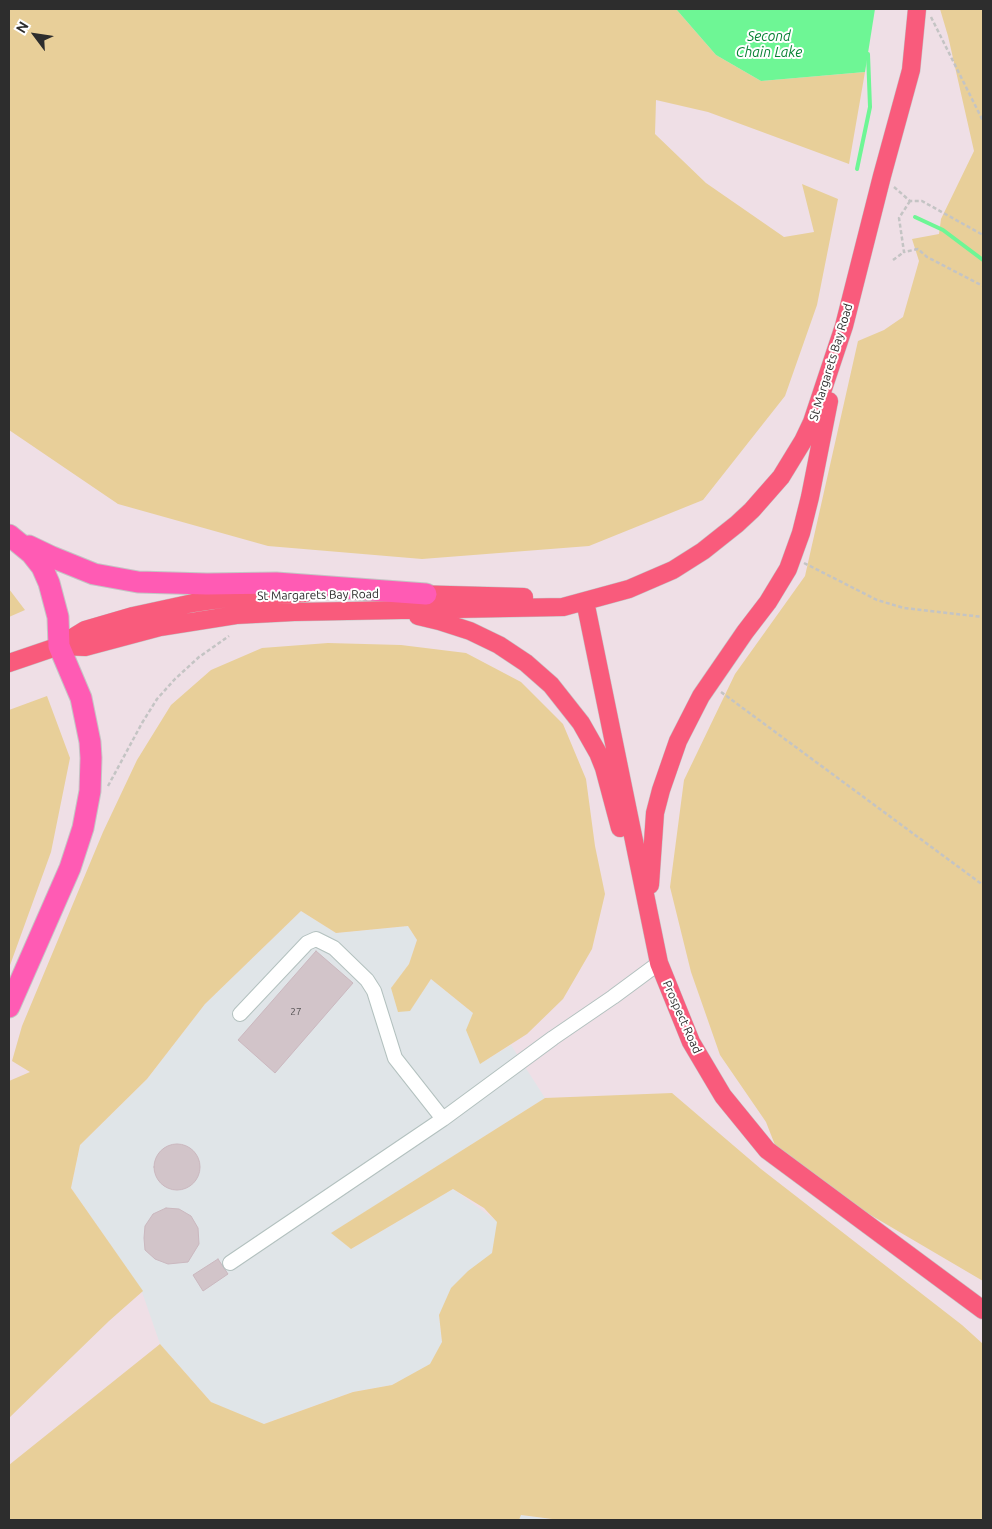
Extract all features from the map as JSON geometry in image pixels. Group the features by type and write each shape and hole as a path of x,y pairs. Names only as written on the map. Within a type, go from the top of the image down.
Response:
{"highway":[{"path":"10,536 94,574 131,581 214,584 276,583 426,594"},
{"path":"9,1007 70,868 83,828 90,790 90,742 81,698 59,646 55,601 46,575 32,553 10,536"}],"main road":[{"name":"St Margarets Bay Road","path":"59,646 85,646 160,627 236,614 563,607 629,589 674,570 703,551 752,510 781,477 812,422 844,326 911,70 924,13"},
{"path":"649,916 655,813 661,790 678,741 700,696 768,602 788,569 801,533 810,497 844,326"},
{"name":"St Margarets Bay Road","path":"9,663 59,646 85,630 165,609 218,600 274,594 319,593 563,597 585,601"},
{"name":"Prospect Road","path":"585,601 659,963 691,1042 723,1096 767,1150 983,1310"},
{"path":"373,611 422,617 470,631 513,653 551,685 581,724 598,753 604,768 639,903 649,916"}],"lane":[{"path":"240,1014 307,943 316,939 334,948 367,980 374,991 395,1058 443,1119"},
{"path":"230,1263 443,1119 659,963"}],"path":[{"path":"924,13 983,121"},
{"path":"882,176 910,201 922,201 983,235"},
{"path":"904,252 899,218 910,201"},
{"path":"893,260 904,252 918,249 928,257 983,286"},
{"path":"792,557 877,600 904,608 983,617"},
{"path":"108,786 142,722 157,699 175,678 199,657 229,636"},
{"path":"710,683 983,886"}],"shaded area":[{"path":"9,9 676,9 716,55 761,81 865,72 849,164 708,112 656,100 655,134 706,183 784,237 814,232 802,184 838,199 817,305 785,396 703,500 589,546 422,559 268,546 118,504 9,430"},
{"path":"940,9 983,9 983,1281 782,1163 766,1122 720,1055 691,972 670,887 684,780 735,674 805,576 858,341 884,330 903,317 919,261 912,239 939,234 941,219 974,151"},
{"path":"9,589 25,610 9,617"},
{"path":"328,643 401,645 466,653 521,682 563,724 586,779 595,846 605,894 592,949 563,999 527,1034 480,1064 466,1030 473,1013 431,979 410,1011 398,1012 391,988 409,964 417,940 408,926 336,933 301,911 205,1004 147,1079 80,1145 71,1188 143,1291 109,1321 9,1418 9,1081 30,1072 12,1061 22,1026 103,832 137,760 171,705 211,670 262,648"},
{"path":"47,696 70,758 51,852 9,968 9,710"},
{"path":"301,911 336,933 408,926 417,940 409,964 391,988 410,1010 431,979 473,1013 481,1063 511,1045 545,1098 332,1233 351,1249 453,1189 498,1222 492,1253 439,1315 442,1342 431,1364 392,1385 353,1392 261,1425 211,1402 160,1344 141,1289 71,1188 80,1145 147,1079 205,1004"},
{"path":"672,1093 761,1169 962,1325 983,1344 983,1520 560,1520 521,1515 519,1520 9,1520 9,1465 160,1344 211,1402 264,1424 353,1392 392,1385 430,1364 442,1342 439,1315 451,1288 468,1271 492,1253 497,1222 484,1208 453,1189 351,1249 331,1233 545,1098"},
{"path":"520,1515 560,1520 519,1520"}],"water":[{"name":"Second Chain Lake","path":"676,9 875,9 865,72 761,81 716,55"}],"building":[{"path":"316,951 353,983 275,1073 238,1040"},
{"path":"173,1144 181,1144 190,1148 196,1154 200,1167 196,1180 190,1186 181,1190 173,1190 164,1186 158,1180 154,1171 154,1163 158,1154 164,1148"},
{"path":"166,1208 179,1209 191,1216 198,1228 199,1244 188,1262 168,1264 155,1259 145,1250 145,1226 153,1214"},
{"path":"218,1259 228,1274 203,1291 193,1275"}],"waterway":[{"path":"857,169 870,107 868,54"},
{"path":"915,217 943,230 983,260"}]}
